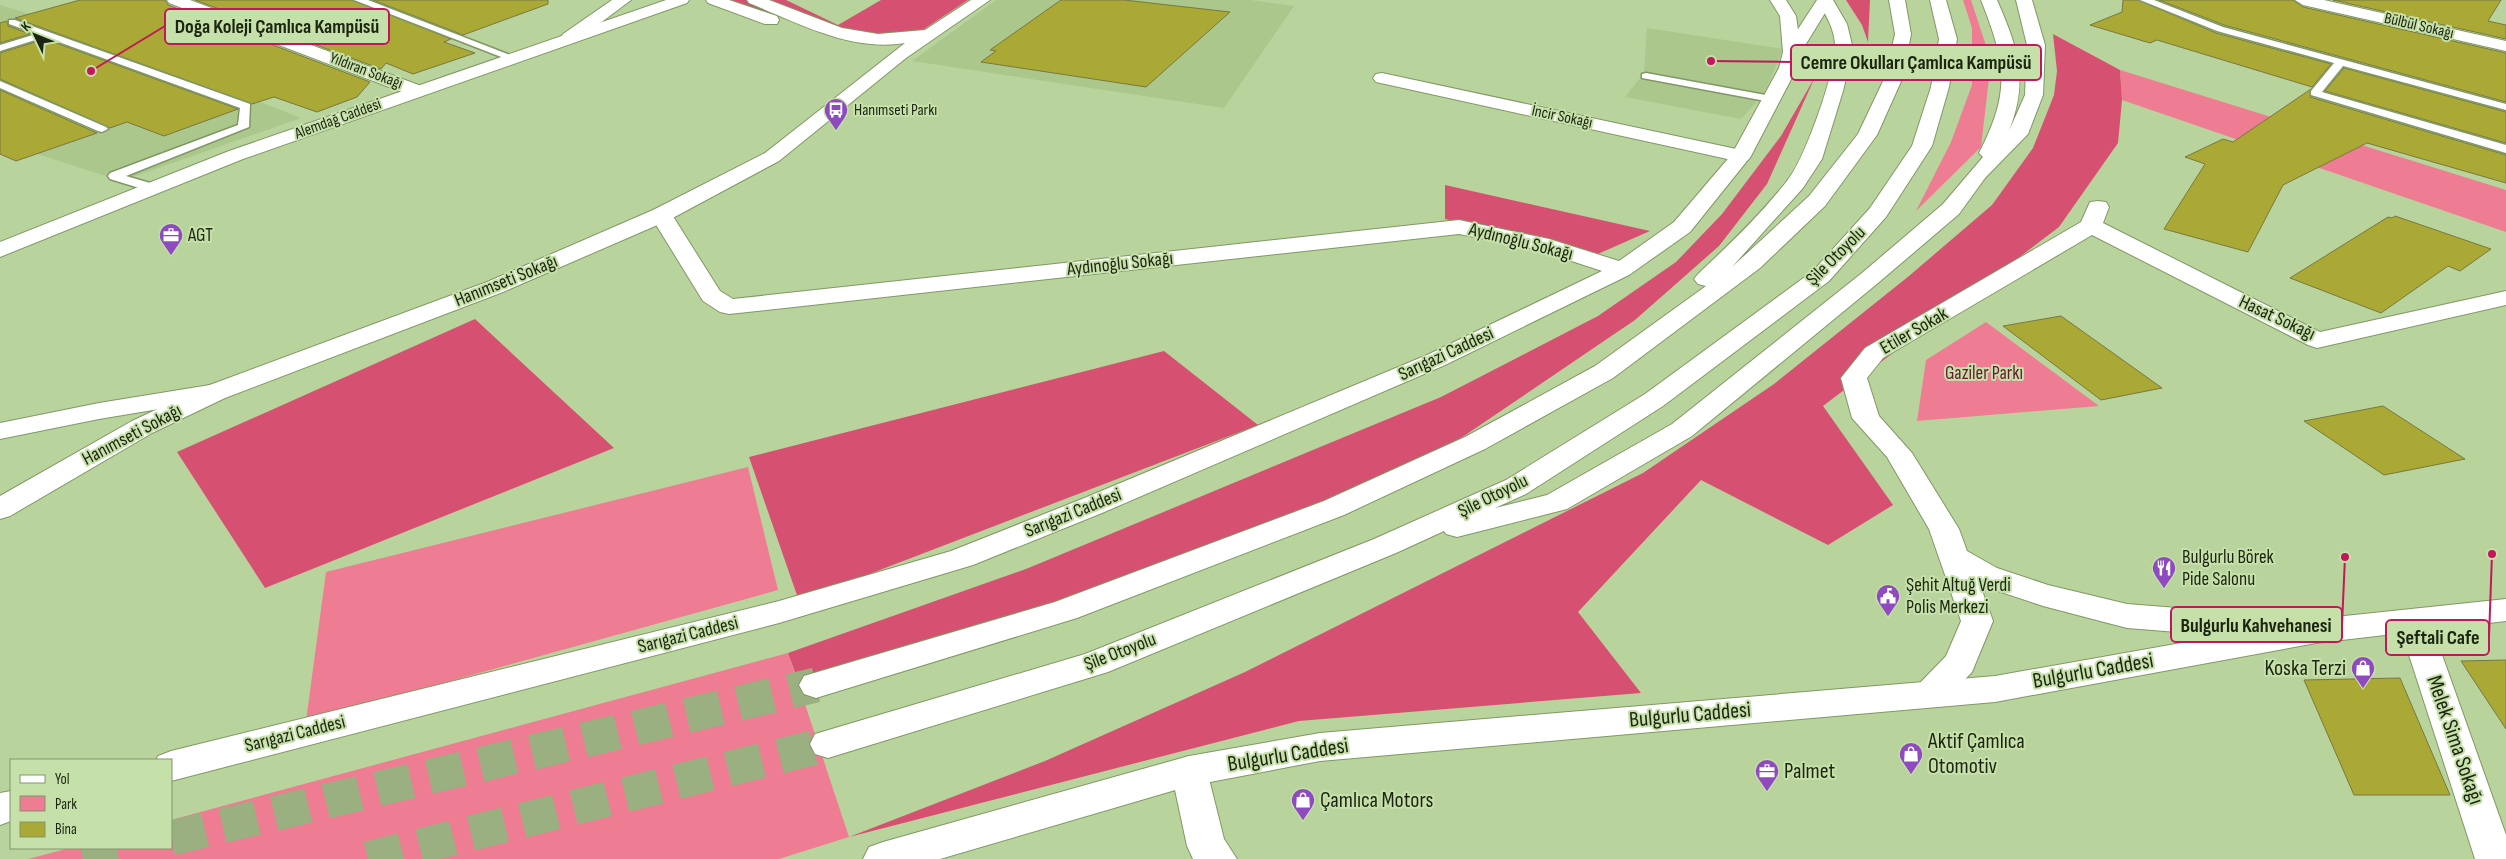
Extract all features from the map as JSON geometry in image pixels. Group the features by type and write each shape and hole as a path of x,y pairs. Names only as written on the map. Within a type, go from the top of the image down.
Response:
{"main road":[{"name":"Yıldıran Sokağı","path":"175,0 417,91"},
{"path":"569,38 623,0"},
{"name":"Alemdağ Caddesi","path":"0,250 236,155 681,0"},
{"path":"714,0 845,46 864,65"},
{"path":"755,0 839,33 863,39 890,40 933,32"},
{"name":"Hanımseti Sokağı","path":"0,509 142,427 216,392 495,287 660,215 772,157 864,65 900,54 982,0"},
{"name":"Sarıgazi Caddesi","path":"172,766 779,612 962,558 1092,506 1436,360 1621,270 1682,227 1741,156 1788,68 1792,52 1788,16 1778,0"},
{"path":"1604,372 1730,256 1796,184 1812,159 1844,49 1838,24 1825,0 1792,52"},
{"path":"816,686 1066,610 1334,508 1475,443 1604,372 1752,263 1817,201 1867,135 1894,77 1903,34 1897,0"},
{"name":"Şile Otoyolu","path":"828,744 1096,663 1386,546 1516,487 1654,400 1821,276 1878,212 1922,146 1940,87 1948,39 1938,0"},
{"path":"1978,174 2003,126 2012,68 2006,42 1989,0"},
{"path":"1386,546 1558,502 1682,430 1870,278 1951,209 1978,174 2021,130 2034,95 2036,45 2024,0"},
{"name":"Bülbül Sokağı","path":"2304,0 2506,46"},
{"name":"İncir Sokağı","path":"1382,78 1741,156"},
{"name":"Aydınoğlu Sokağı","path":"660,215 711,296 729,307 1460,227 1515,238 1598,261 1621,270"},
{"name":"Hasat Sokağı","path":"2094,216 2317,340 2506,298"},
{"name":"Etiler Sokak","path":"1930,694 1960,663 1977,621 1944,529 1898,454 1866,418 1854,378 1874,353 1990,288 2094,216"},
{"path":"0,431 99,411 216,392"},
{"path":"1954,557 1986,576 2043,594 2127,616 2316,631"},
{"name":"Bulgurlu Caddesi","path":"883,859 1189,771 1320,747 1995,689 2316,631 2414,622 2506,610"},
{"name":"Melek Sima Sokağı","path":"2414,622 2495,859"},
{"path":"1189,771 1206,846 1217,859"}],"lane":[{"path":"359,0 513,58"},
{"path":"2145,0 2220,29 2506,107"},
{"path":"12,22 246,106 243,127 114,176 153,188"},
{"path":"0,48 46,34"},
{"path":"2340,63 2315,93 2506,149"},
{"path":"1646,76 1771,99"},
{"path":"0,84 102,129"}],"shaded area":[{"path":"729,0 786,0 838,25 881,0 968,0 909,39 858,41"},
{"path":"996,0 1250,0 1294,6 1224,108 912,61"},
{"path":"1846,0 1870,0 1868,42 1862,25"},
{"path":"0,5 63,24 301,118 121,181 0,142"},
{"path":"1647,28 1783,49 1764,94 1741,119 1625,97 1644,73"},
{"path":"2053,34 2120,70 2122,100 2118,143 2059,227 1823,406 1893,505 1828,545 1701,480 1578,612 1641,693 1299,721 849,837 1045,761 1245,672 1643,473 1774,384 1909,276 1992,205 2033,148 2054,95 2057,71"},
{"path":"1815,77 1767,184 1719,246 1635,320 1458,440 1292,524 802,692 788,653 1026,569 1441,397 1598,316 1676,262 1722,214 1781,136"},
{"path":"1445,185 1650,231 1591,257 1445,219"},
{"path":"475,319 614,448 265,588 177,452"},
{"path":"1164,351 1258,425 799,601 749,457"}],"green space":[{"path":"1963,0 1971,0 1991,61 1981,147 1916,211 1951,142 1972,85 1972,28"},
{"path":"2120,70 2506,190 2506,232 2122,100"},
{"name":"Gaziler Parkı","path":"1986,322 2099,406 1917,421 1926,360"},
{"path":"748,467 778,590 306,721 326,572"},
{"path":"788,653 849,837 779,859 28,859 66,849 172,849 172,820"}],"building":[{"path":"80,0 165,0 168,5 370,82 357,97 317,112 274,97 252,104 15,18"},
{"path":"195,0 352,0 451,39 444,42 475,53 413,74 386,63 381,69"},
{"path":"373,0 548,0 548,4 463,35"},
{"path":"1061,0 1124,0 1230,12 1146,87 981,62 996,51 990,50"},
{"path":"2123,0 2138,0 2216,33 2331,64 2312,87 2157,40 2150,43 2090,25 2122,12"},
{"path":"2159,0 2293,0 2303,7 2506,53 2506,102 2224,25"},
{"path":"2333,0 2501,0 2488,21 2506,25 2506,39"},
{"path":"7,21 8,26 30,34 0,43 0,23"},
{"path":"45,39 238,109 164,136 127,122 110,128 0,79 0,53"},
{"path":"2344,68 2506,112 2506,143 2325,91"},
{"path":"2311,89 2310,97 2506,155 2506,183 2367,143 2283,185 2248,252 2164,229 2205,164 2185,157 2223,139 2233,142"},
{"path":"0,90 97,133 16,161 0,154"},
{"path":"2395,216 2491,249 2460,271 2448,266 2381,313 2290,278 2388,217 2392,218"},
{"path":"2061,316 2162,388 2101,400 2003,326"},
{"path":"2383,406 2465,459 2384,475 2304,421"},
{"path":"2506,660 2506,729 2461,661"},
{"path":"2400,678 2450,795 2354,795 2304,680"}],"tunnel":[{"path":"172,838 816,685"},
{"path":"368,859 828,744"},
{"path":"83,859 126,849"}],"place":[{"name":"Cemre Okulları Çamlıca Kampüsü","path":"1711,61"},
{"name":"Doğa Koleji Çamlıca Kampüsü","path":"91,71"},
{"name":"Hanımseti Parkı","path":"836,131"},
{"name":"AGT","path":"171,256"},
{"name":"Şeftali Cafe","path":"2492,554"},
{"name":"Bulgurlu Kahvehanesi","path":"2345,557"},
{"name":"Bulgurlu Börek Pide Salonu","path":"2164,589"},
{"name":"Şehit Altuğ Verdi Polis Merkezi","path":"1888,617"},
{"name":"Koska Terzi","path":"2363,689"},
{"name":"Aktif Çamlıca Otomotiv","path":"1911,775"},
{"name":"Palmet","path":"1767,792"},
{"name":"Çamlıca Motors","path":"1303,821"}]}
